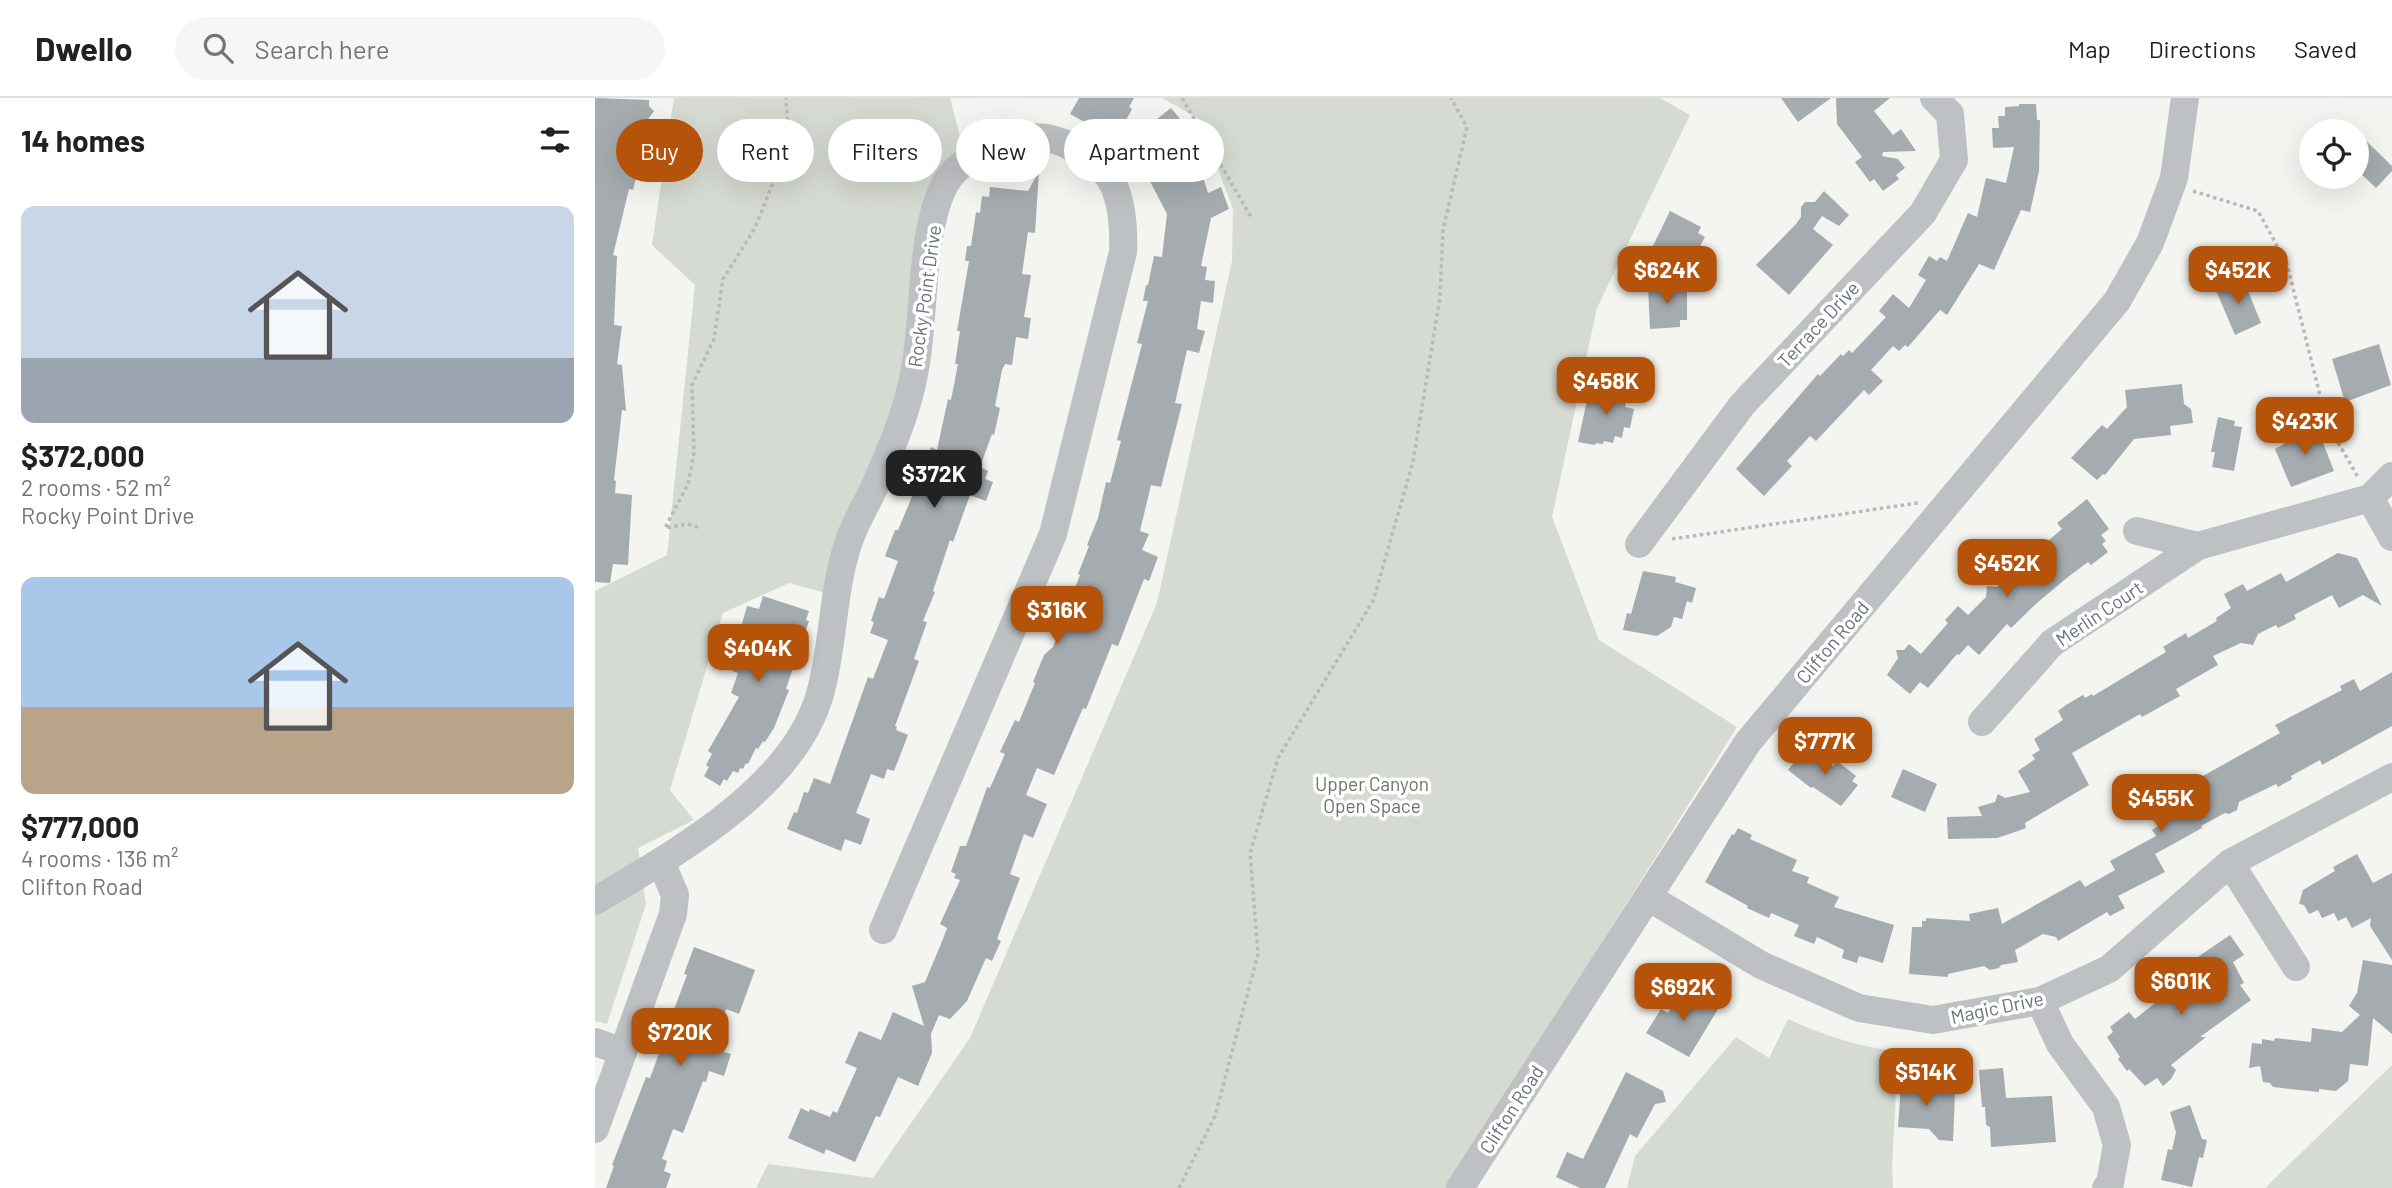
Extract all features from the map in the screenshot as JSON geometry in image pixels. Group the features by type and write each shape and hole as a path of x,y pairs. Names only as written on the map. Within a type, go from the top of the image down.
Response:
{"street":[{"name":"Terrace Drive","path":"1639,544 1742,405 1923,213 1954,160 1950,114 1934,98"},
{"name":"Clifton Road","path":"1460,1188 1748,742 2117,301 2150,243 2171,184 2185,98"},
{"name":"Rocky Point Drive","path":"595,901 709,831 763,783 798,742 819,697 831,646 837,586 849,540 902,419 915,370 931,229 944,186 966,159 1003,142 1037,137 1072,146 1096,162 1115,188 1124,222 1123,252 1053,534 883,930"},
{"name":"Merlin Court","path":"1982,722 2052,643 2198,546 2370,498 2392,476"},
{"path":"2370,498 2392,537"},
{"name":"Merlin Court","path":"2137,531 2198,546"},
{"name":"Magic Drive","path":"1648,897 1761,965 1859,1008 1933,1020 2040,1001 2109,969 2230,863 2392,776"},
{"path":"595,1129 673,914 675,895 661,862"},
{"path":"2230,863 2296,967"},
{"path":"2040,1001 2060,1044 2106,1107 2117,1145 2110,1184 2106,1188"},
{"path":"595,1042 623,1052"}],"path":[{"path":"698,527 687,524 665,528 688,484 694,453 692,385 714,339 723,279 755,228 769,186 789,142 786,98"},
{"path":"1182,98 1251,217"},
{"path":"1179,1188 1215,1116 1258,954 1250,853 1277,758 1373,601 1413,462 1440,297 1443,230 1467,127 1451,98"},
{"path":"2171,184 2258,211 2287,264 2327,423 2370,498"},
{"path":"1639,544 1952,498"}],"green space":[{"path":"674,98 950,98 956,121 956,166 942,182 942,119 828,119 828,182 942,182 913,369 829,594 789,583 723,613 670,790 694,820 638,848 646,904 607,1024 595,1021 595,591 667,555 695,285 652,245 661,182 703,182 703,119 671,119"},
{"name":"Upper Canyon Open Space","path":"1162,98 1660,98 1690,115 1597,308 1552,517 1599,640 1737,727 1446,1188 756,1188 768,1164 873,1178 970,1038 1157,603 1232,261 1233,209 1223,182 1224,119 1199,119"},
{"path":"1788,1019 1842,1040 1898,1052 1893,1188 1627,1188 1635,1156 1736,1037 1769,1058"},
{"path":"2392,1065 2392,1188 2266,1188 2271,1182"}],"building":[{"path":"595,98 649,100 649,106 654,111 648,119 616,119 616,182 635,182 633,190 629,189 613,255 617,256 614,325 622,326 617,364 622,365 626,411 622,410 614,480 615,493 632,495 628,565 613,564 610,583 595,582"},
{"path":"1079,98 1134,98 1127,119 1079,119 1070,114"},
{"path":"1781,98 1831,98 1798,122"},
{"path":"1836,98 1890,98 1874,111 1893,135 1901,129 1916,151 1883,152 1882,156 1898,159 1905,168 1896,175 1899,179 1883,191 1874,179 1870,182 1855,162 1862,157 1837,124"},
{"path":"2036,104 2037,120 2040,120 2039,171 2030,212 2021,210 1994,270 1979,264 1947,315 1940,310 1908,347 1905,345 1899,351 1893,346 1871,370 1883,381 1869,395 1864,390 1816,441 1810,436 1787,461 1792,466 1764,496 1736,469 1818,374 1820,376 1841,354 1843,356 1849,350 1852,353 1886,317 1879,311 1893,294 1909,308 1926,280 1918,275 1929,256 1937,261 1940,257 1947,261 1968,213 1977,217 1986,178 2006,183 2014,147 1993,148 1992,128 1999,128 1998,116 2005,116 2005,107"},
{"path":"1171,108 1180,119 1157,119"},
{"path":"2369,144 2392,166 2392,171 2376,188 2369,181"},
{"path":"1033,182 1038,182 1035,233 1028,232 1022,274 1031,275 1024,317 1031,318 1028,339 1016,337 1012,365 1005,364 1002,370 995,406 1000,408 994,435 992,434 980,467 988,471 985,479 993,482 986,501 970,495 953,542 950,540 933,591 935,592 923,621 927,622 914,659 919,661 895,726 896,730 908,735 894,771 887,769 884,779 871,774 856,813 870,819 861,845 845,839 841,851 787,829 794,812 797,813 804,792 808,793 814,778 830,784 868,677 873,679 888,640 870,633 874,622 871,621 879,597 884,599 898,561 885,556 931,447 937,450 948,399 951,400 958,364 955,364 960,331 957,331 969,261 965,261 967,246 971,246 976,212 980,213 982,196 989,197 990,187 1028,191"},
{"path":"1150,182 1204,182 1208,193 1221,187 1229,209 1211,218 1201,266 1207,267 1205,280 1215,281 1213,303 1201,301 1197,329 1205,331 1199,353 1187,350 1175,403 1182,404 1161,487 1151,485 1140,531 1149,534 1142,550 1158,557 1149,581 1144,579 1118,646 1112,644 1086,709 1083,708 1054,775 1037,768 1026,795 1047,804 1033,838 1024,834 1010,874 1020,878 997,939 1001,941 992,961 986,958 967,1001 950,1019 939,1015 931,1034 932,1053 918,1086 898,1077 855,1162 826,1149 824,1154 788,1138 801,1108 830,1117 833,1111 837,1113 857,1068 845,1063 859,1031 881,1040 893,1012 924,1026 912,986 925,982 947,928 940,924 960,880 954,878 956,874 951,872 960,846 966,846 987,787 990,788 1005,754 1000,752 1015,720 1019,722 1044,655 1053,647 1080,575 1078,574 1098,518 1106,482 1110,483 1121,441 1117,440 1142,344 1137,343 1148,301 1143,301 1146,285 1154,256 1162,257 1167,214"},
{"path":"1824,191 1849,215 1839,226 1822,216 1813,229 1833,245 1789,295 1756,265 1796,224 1805,202 1815,202"},
{"path":"1670,211 1701,227 1698,233 1705,237 1697,252 1685,247 1686,268 1651,250"},
{"path":"2240,277 2261,323 2235,335 2215,288"},
{"path":"1687,284 1687,320 1680,320 1680,327 1650,329 1648,286"},
{"path":"2379,344 2391,385 2345,402 2332,359"},
{"path":"2182,384 2184,404 2191,409 2193,423 2170,426 2171,435 2134,439 2105,475 2097,480 2071,458 2102,425 2107,429 2127,407 2125,390"},
{"path":"1613,385 1629,388 1625,407 1634,409 1630,428 1624,427 1622,438 1615,436 1613,443 1604,441 1603,444 1595,445 1578,442 1587,400 1595,402 1602,387 1612,389"},
{"path":"2218,417 2235,421 2234,426 2242,427 2234,471 2212,467 2215,452 2211,452"},
{"path":"2316,425 2334,471 2291,487 2275,449 2294,438 2293,434"},
{"path":"2087,499 2109,529 2101,535 2106,541 2102,544 2108,552 2091,565 2088,562 2068,577 2011,628 2007,624 1979,655 1968,645 1928,688 1920,682 1910,694 1887,675 1898,658 1896,650 1904,650 1909,644 1921,654 1948,623 1945,620 1958,606 1968,615 1986,597 1987,586 1997,587 2043,550 2042,546 2062,529 2057,523"},
{"path":"2338,553 2357,558 2382,606 2363,595 2339,608 2332,595 2294,615 2296,619 2258,634 2253,645 2241,643 2213,656 2218,665 2176,689 2180,696 2142,717 2140,714 2072,753 2089,785 2025,823 2026,828 1997,838 1948,839 1947,817 1982,816 1978,807 1995,802 1998,794 2005,798 2030,792 2018,771 2035,759 2032,755 2040,750 2034,739 2063,720 2058,711 2066,705 2083,695 2085,698 2092,694 2093,696 2166,652 2163,647 2186,633 2188,638 2217,621 2216,618 2231,608 2224,594 2243,584 2247,591 2281,573 2286,582"},
{"path":"1643,571 1676,577 1675,582 1696,588 1692,603 1687,601 1682,619 1674,617 1671,627 1657,636 1623,630 1627,613 1631,614"},
{"path":"763,596 809,611 806,620 809,621 786,689 789,690 774,728 765,742 756,748 748,764 746,763 743,769 740,768 738,773 733,771 720,786 704,776 712,754 708,751 739,697 731,693 738,673 732,671 746,641 738,638 747,606 759,609"},
{"path":"2392,672 2392,726 2322,765 2320,760 2291,776 2292,779 2278,787 2276,784 2239,802 2237,810 2225,813 2155,854 2165,872 2118,896 2125,908 2110,916 2107,912 2058,941 2056,937 2043,934 2015,950 2018,962 2001,965 1999,968 1990,970 1984,966 1948,974 1948,977 1909,974 1912,927 1922,927 1922,921 1926,921 1926,918 1970,921 1969,914 1998,908 2002,924 2080,880 2085,887 2115,870 2110,861 2156,836 2152,830 2161,824 2152,808 2193,785 2192,782 2280,733 2275,725 2342,690 2340,686 2354,679 2360,691"},
{"path":"1804,750 1826,766 1828,763 1833,766 1837,761 1856,776 1852,781 1858,785 1841,806 1788,770"},
{"path":"1903,769 1937,784 1925,812 1891,797"},
{"path":"1738,828 1752,835 1750,839 1797,860 1792,871 1809,877 1807,883 1839,897 1834,907 1894,925 1883,963 1859,956 1857,963 1842,958 1844,950 1817,937 1814,944 1794,936 1799,925 1771,913 1769,918 1747,908 1748,906 1705,882"},
{"path":"2357,854 2373,883 2392,873 2392,960 2370,926 2371,918 2352,928 2346,917 2338,921 2334,913 2322,918 2318,910 2309,914 2304,905 2299,904 2303,890 2335,871 2333,867"},
{"path":"2230,935 2244,955 2233,962 2244,983 2240,985 2251,1000 2200,1037 2206,1037 2171,1065 2176,1070 2163,1086 2157,1078 2145,1086 2129,1069 2127,1071 2118,1059 2120,1057 2107,1037 2113,1032 2110,1027 2129,1012 2135,1019 2164,996 2169,1003 2178,998 2204,977 2192,961"},
{"path":"694,947 755,970 739,1014 726,1009 716,1037 727,1041 724,1052 731,1054 724,1076 709,1071 683,1133 673,1129 662,1159 667,1161 664,1171 671,1174 666,1188 606,1188 614,1166 612,1165 646,1077 650,1078 665,1037 658,1035 666,1012 672,1015"},
{"path":"2363,960 2392,965 2392,1034 2373,1018 2368,1066 2350,1064 2348,1081 2336,1091 2273,1087 2270,1083 2263,1082 2260,1066 2249,1068 2252,1043 2262,1044 2262,1039 2274,1041 2275,1038 2311,1042 2312,1028 2342,1032 2360,1015 2349,1006 2357,993"},
{"path":"1682,990 1718,1009 1689,1057 1646,1033 1661,1009 1668,1013"},
{"path":"2003,1068 2006,1098 2052,1096 2056,1142 1991,1147 1990,1127 1986,1125 1985,1107 1982,1107 1979,1070"},
{"path":"1902,1071 1924,1072 1923,1092 1955,1094 1953,1141 1939,1140 1929,1129 1898,1127"},
{"path":"1626,1072 1663,1091 1666,1102 1655,1104 1637,1138 1630,1134 1605,1188 1580,1188 1556,1177 1567,1152 1583,1159"},
{"path":"2190,1105 2202,1139 2207,1140 2203,1158 2199,1157 2192,1187 2161,1180 2168,1149 2172,1150 2176,1132 2170,1112"}]}
